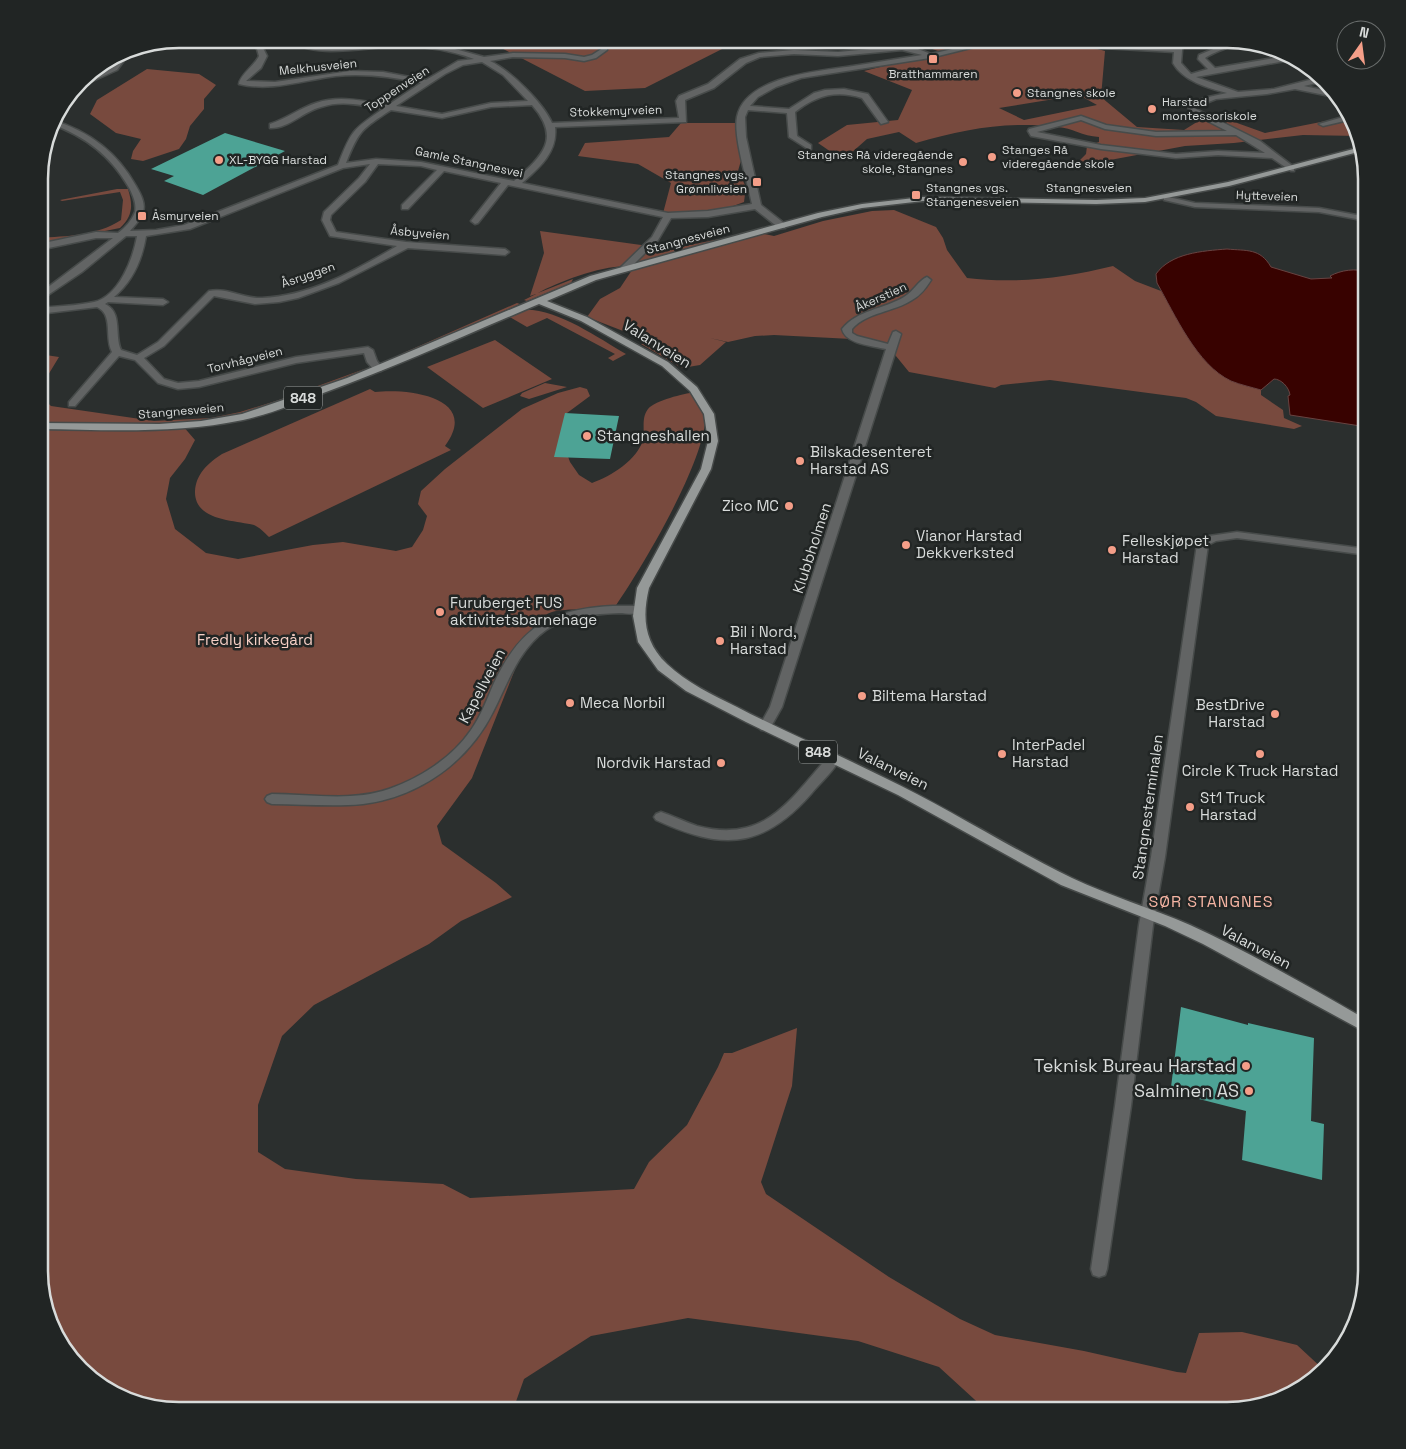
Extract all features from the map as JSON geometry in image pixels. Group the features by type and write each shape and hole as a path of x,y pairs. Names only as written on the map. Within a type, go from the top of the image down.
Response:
{"main road":[{"name":"Stangnesveien","path":"48,426 159,427 222,421 282,405 378,369 594,278 862,206 916,200 1120,202 1167,198 1291,169 1355,150"},
{"name":"Valanveien","path":"551,295 571,307 584,318"},
{"name":"Valanveien","path":"538,300 584,318 665,364 684,378 703,401 709,414 713,441 706,469 643,588 638,610 639,628 645,643 654,658 669,672 707,697 765,727 916,798 1068,882 1182,928 1249,960 1358,1023"}],"street":[{"name":"Melkhusveien","path":"260,48 264,56 261,62 245,76 242,82 250,85 264,85 328,76 359,74 392,75 427,82"},
{"path":"440,48 480,59"},
{"name":"Stokkemyrveien","path":"550,125 683,120 680,101 682,98 711,86 743,61 753,57 779,53 838,54 902,48 916,50 930,56"},
{"path":"782,226 758,206 740,123 745,108 751,99 760,92 791,78 930,56 965,48"},
{"path":"1140,48 1178,50 1178,67 1190,76 1238,95"},
{"path":"1213,70 1201,56 1223,48"},
{"name":"Toppenveien","path":"341,166 349,144 356,132 368,121 453,66 480,59 534,55 584,59 594,57 605,49"},
{"name":"Stokkemyrveien","path":"480,59 504,72 544,112 550,125 552,140 546,155 516,184"},
{"path":"1190,76 1213,70 1281,59"},
{"path":"98,76 114,68 119,62"},
{"path":"1291,169 1257,143 1191,108 1198,102 1316,82"},
{"path":"1294,86 1327,93"},
{"path":"745,108 792,111 814,95 839,91 865,96 884,122"},
{"path":"273,126 329,101 352,100 442,116 492,105 534,103"},
{"path":"792,111 793,137 808,147"},
{"path":"1236,132 1156,134 1105,127 1081,118 1032,130 1034,134 1101,148 1176,156 1218,154 1276,156"},
{"path":"1323,124 1344,119"},
{"path":"48,291 123,234 136,218 139,205 135,192 127,178 100,144 78,131 59,124"},
{"name":"Gamle Stangnesvei","path":"48,245 96,236 163,233 211,218 341,166 376,161 397,161 444,168 668,216 708,214 758,206"},
{"name":"Åsbyveien","path":"376,161 362,180 327,214 326,220 333,234 406,245 505,252"},
{"path":"405,207 444,168"},
{"path":"475,221 506,182"},
{"name":"Hytteveien","path":"1167,198 1195,205 1319,210 1358,217"},
{"path":"624,269 655,238 668,216"},
{"path":"102,302 126,282 140,246 142,235"},
{"name":"Åsryggen","path":"138,358 161,344 212,293 258,302 292,296 338,279 406,245"},
{"name":"Åkerstien","path":"892,348 854,338 848,334 847,329 849,325 859,320 914,296 922,290 927,280"},
{"path":"72,404 117,352 113,347 114,320 102,302"},
{"path":"48,309 102,302 163,302"},
{"path":"892,348 896,334"},
{"name":"Klubbholmen","path":"765,727 776,707 892,348"},
{"name":"Torvhågveien","path":"117,352 138,358 161,381 178,386 198,384 296,360 368,350 372,362 378,369"},
{"name":"Stangnesterminalen","path":"1099,1269 1148,914 1158,857 1203,544 1213,538 1237,535 1358,551"},
{"name":"Kapellveien","path":"272,799 368,799 392,793 417,782 443,767 471,740 515,657 528,639 541,628 561,618 579,613 598,610 638,610"},
{"path":"661,817 679,825 716,834 731,835 762,829 777,819 834,759"}],"green space":[{"path":"501,48 724,48 645,88 585,91"},
{"path":"929,48 1094,48 1105,51 1101,97 1137,127 1184,130 1205,117 1226,119 1265,133 1344,118 1351,136 1303,135 1234,143 1185,146 1094,163 1079,161 1086,154 1087,146 1099,142 1099,137 1063,128 1021,125 969,130 916,143 899,132 867,139 850,154 834,154 818,143 847,125 898,120 912,90 864,71 941,52","holes":["1079,95 1097,105 1024,120 999,108"]},
{"path":"147,69 199,74 216,85 204,99 204,109 190,126 186,139 179,149 143,161 131,159 133,151 141,139 116,133 90,114 97,100"},
{"path":"681,123 738,123 742,157 738,171 746,187 744,202 717,212 662,217 671,183 638,164 578,156 585,143 669,137"},
{"path":"117,189 128,189 131,210 130,215 120,228 48,242 48,237 92,232 121,220 123,200 120,192 60,200"},
{"path":"894,210 936,227 943,238 947,250 967,278 985,280 1040,279 1077,274 1113,266 1135,281 1161,291 1191,342 1231,381 1261,390 1261,395 1283,410 1284,418 1302,426 1294,429 1216,416 1196,402 1186,398 1050,380 1001,385 995,388 909,372 887,345 871,340 774,335 755,336 728,342 710,338 726,342 700,365 682,368 641,344 658,337 636,336 587,317 600,299 620,288 634,267 612,267 585,274 558,283 538,293 573,279 571,283 527,301 524,300 536,294 530,296 544,253 540,231 670,249 754,232 774,236 823,221 872,211"},
{"path":"517,303 520,304 401,354"},
{"path":"522,310 535,310 562,318 626,354 613,361 608,358 615,354 547,318 527,327 508,316"},
{"path":"495,340 552,379 483,408 427,367"},
{"path":"48,355 59,357 48,375"},
{"name":"Fredly kirkegård","path":"367,368 322,387 255,410 182,425 195,440 185,459 170,478 166,499 175,529 206,553 238,559 313,545 343,542 396,551 412,547 423,530 427,516 418,504 421,491 445,469 522,409 558,393 580,387 587,389 590,396 567,413 561,437 570,462 579,475 592,483 615,472 636,454 643,439 646,412 657,403 695,392 704,404 705,423 699,448 688,478 673,509 639,570 612,611 582,609 552,612 544,615 533,627 472,778 437,826 442,844 496,883 512,897 461,921 429,944 314,1005 282,1036 258,1105 258,1152 285,1169 356,1179 443,1184 470,1198 634,1189 649,1162 687,1125 724,1053 732,1053 797,1028 792,1086 761,1182 766,1194 889,1277 960,1319 995,1335 1084,1351 1186,1373 1199,1333 1242,1332 1297,1345 1318,1365 1300,1379 1278,1392 1253,1399 1227,1402 977,1402 939,1367 858,1341 688,1318 591,1336 524,1379 516,1402 179,1402 153,1399 128,1392 113,1384 86,1363 65,1336 57,1321 50,1296 48,1270 48,403 51,406 154,421 211,418 240,412"},
{"path":"545,383 567,387 529,399 520,396 522,393"},
{"path":"370,389 375,392 389,391 421,394 436,399 447,406 454,416 454,429 445,446 451,450 269,537 254,525 226,520 208,514 196,501 195,491 200,474 217,457"}],"shaded area":[{"path":"1227,249 1258,253 1271,267 1311,279 1332,278 1330,276 1339,272 1358,270 1358,426 1290,415 1288,396 1290,395 1282,382 1274,379 1261,390 1231,381 1219,374 1208,363 1197,351 1179,324 1157,283 1156,274 1162,267 1178,257 1198,252"}],"building":[{"name":"XL-BYGG Harstad","path":"225,133 285,151 203,195 164,181 174,176 151,169"},
{"name":"Stangneshallen","path":"565,413 619,416 610,459 554,457"},
{"name":"Salminen AS","path":"1181,1007 1248,1025 1248,1023 1314,1038 1311,1121 1324,1124 1322,1180 1242,1160 1246,1111 1199,1099 1200,1094 1171,1087"}],"place":[{"name":"Bratthammaren","path":"933,59"},
{"name":"Stangnes skole","path":"1017,93"},
{"name":"Harstad montessoriskole","path":"1152,109"},
{"name":"Stanges Rå videregående skole","path":"992,157"},
{"name":"XL-BYGG Harstad","path":"219,160"},
{"name":"Stangnes Rå videregående skole, Stangnes","path":"963,162"},
{"name":"Stangnes vgs. Grønnliveien","path":"757,182"},
{"name":"Stangnes vgs. Stangenesveien","path":"916,195"},
{"name":"Åsmyrveien","path":"142,216"},
{"name":"Stangneshallen","path":"587,436"},
{"name":"Bilskadesenteret Harstad AS","path":"800,461"},
{"name":"Zico MC","path":"789,506"},
{"name":"Vianor Harstad Dekkverksted","path":"906,545"},
{"name":"Felleskjøpet Harstad","path":"1112,550"},
{"name":"Furuberget FUS aktivitetsbarnehage","path":"440,612"},
{"name":"Bil i Nord, Harstad","path":"720,641"},
{"name":"Biltema Harstad","path":"862,696"},
{"name":"Meca Norbil","path":"570,703"},
{"name":"BestDrive Harstad","path":"1275,714"},
{"name":"InterPadel Harstad","path":"1002,754"},
{"name":"Circle K Truck Harstad","path":"1260,754"},
{"name":"Nordvik Harstad","path":"721,763"},
{"name":"St1 Truck Harstad","path":"1190,807"},
{"name":"Teknisk Bureau Harstad","path":"1246,1066"},
{"name":"Salminen AS","path":"1249,1091"}],"district":[{"name":"SØR STANGNES","path":"1211,901"}]}
